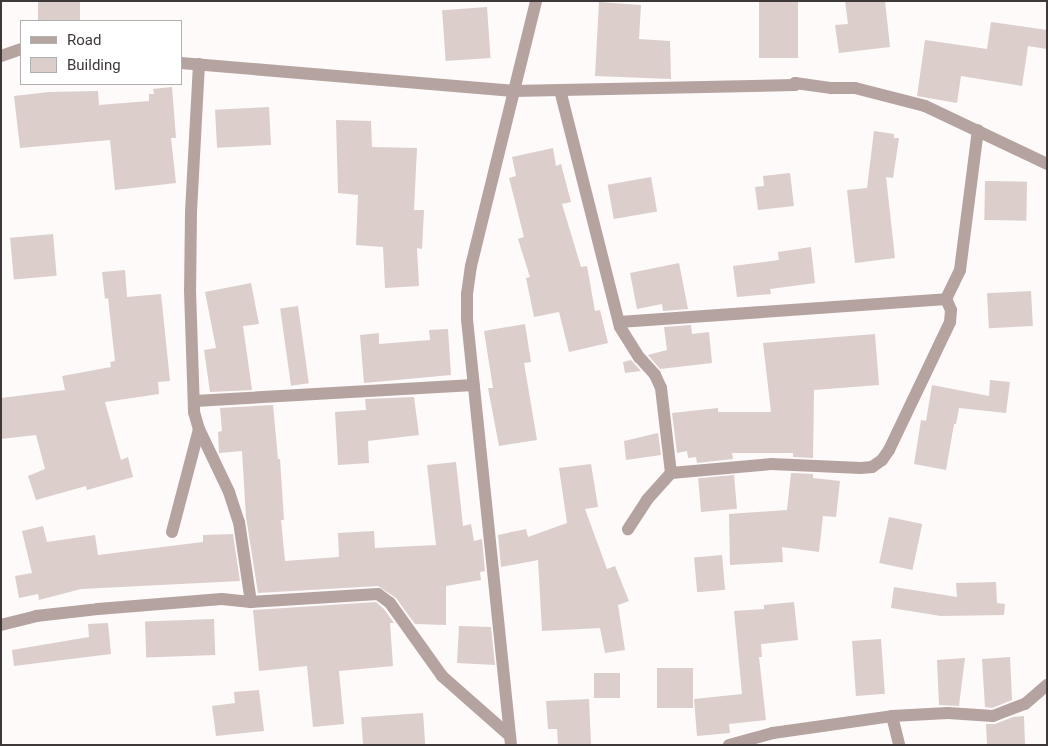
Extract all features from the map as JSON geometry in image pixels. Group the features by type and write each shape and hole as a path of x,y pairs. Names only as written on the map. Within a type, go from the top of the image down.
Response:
{"street":[{"path":"510,740 467,318 471,266 536,1"},
{"path":"1,56 20,49"},
{"path":"182,63 513,91 795,85 795,83 832,88 855,88 925,106 1047,164"},
{"path":"199,64 193,143 190,290 194,412 199,429 229,492 239,522 251,602"},
{"path":"560,90 619,322 630,344 662,388 671,473"},
{"path":"946,299 960,270 978,130"},
{"path":"619,322 946,299"},
{"path":"628,529 647,500 671,473 771,464 861,468 872,467 882,460 889,450 950,322 951,310 946,299"},
{"path":"195,401 474,385"},
{"path":"172,532 199,429"},
{"path":"1,625 36,616 98,609 222,599 251,602 378,594 390,603 442,676 510,740"},
{"path":"729,745 772,733 892,716 948,713 994,716 1025,704 1047,685"},
{"path":"892,716 899,745"}],"building":[{"path":"38,1 80,1 80,20 38,20"},
{"path":"759,1 798,1 798,58 759,58"},
{"path":"845,1 885,1 890,47 839,53 835,25 848,24"},
{"path":"599,2 641,5 639,39 670,41 671,79 595,76"},
{"path":"487,7 491,58 446,61 442,10"},
{"path":"991,22 1047,30 1047,49 1028,46 1022,86 961,76 957,103 917,96 925,40 987,49"},
{"path":"172,87 176,138 171,138 176,183 115,190 110,140 20,148 14,96 49,92 98,91 99,105 149,101 149,94 154,94 153,89"},
{"path":"269,107 271,145 217,148 215,110"},
{"path":"336,120 371,121 372,147 417,148 414,210 424,210 422,249 417,248 419,286 385,288 383,247 356,245 358,195 338,193"},
{"path":"874,131 894,134 894,138 899,138 893,178 886,177 895,258 855,263 847,190 867,188"},
{"path":"553,148 556,166 561,164 571,202 562,204 581,267 587,266 595,311 600,310 608,343 569,352 559,312 534,317 526,278 530,277 518,239 524,237 509,178 516,176 512,157"},
{"path":"790,173 794,206 758,210 755,187 764,186 763,176"},
{"path":"651,177 657,211 614,219 608,185"},
{"path":"985,181 1027,182 1026,221 984,220"},
{"path":"53,234 57,276 14,280 10,238"},
{"path":"811,247 815,283 770,289 771,294 737,297 733,266 779,260 778,252"},
{"path":"679,263 688,309 663,311 662,304 637,309 630,273"},
{"path":"125,270 127,297 161,294 170,381 158,382 159,394 105,402 121,460 128,457 133,477 87,490 86,486 36,500 28,476 45,469 36,435 1,439 1,398 65,390 62,376 111,367 110,362 115,361 108,298 105,299 102,272"},
{"path":"251,283 259,324 243,326 252,390 210,392 204,350 216,348 205,292"},
{"path":"1031,291 1033,326 989,328 987,293"},
{"path":"298,306 309,383 291,386 280,309"},
{"path":"525,324 531,362 524,363 537,440 499,446 488,388 493,388 484,331"},
{"path":"691,325 692,334 709,332 712,363 660,369 648,355 667,350 664,327"},
{"path":"448,329 451,375 364,383 360,335 379,333 379,344 430,340 429,330"},
{"path":"875,334 879,385 814,390 813,458 793,457 793,453 732,453 733,459 697,463 696,457 688,458 687,451 677,453 672,413 718,408 718,412 771,412 763,343"},
{"path":"631,360 641,371 625,373 623,362"},
{"path":"990,380 1010,382 1006,413 959,408 956,424 954,424 946,470 914,464 921,420 926,421 932,385 989,396"},
{"path":"414,397 419,435 368,441 369,463 338,465 335,412 366,410 365,399"},
{"path":"273,405 278,459 280,459 284,520 281,520 285,561 339,557 338,533 374,531 375,548 436,545 427,465 456,462 463,526 471,524 474,541 482,539 485,571 480,572 481,580 446,586 446,625 415,624 396,598 378,586 258,593 246,517 242,451 219,453 218,432 222,431 220,408"},
{"path":"658,433 661,455 626,460 624,441"},
{"path":"591,464 598,507 585,509 607,569 615,566 629,601 618,605 625,650 605,653 600,628 542,631 538,560 501,567 498,535 526,529 528,537 567,523 559,468"},
{"path":"791,473 813,474 813,478 840,481 836,517 823,516 819,552 782,547 783,562 730,565 729,514 787,510"},
{"path":"734,475 737,509 701,512 698,478"},
{"path":"889,517 922,524 912,570 879,563"},
{"path":"43,526 47,542 95,535 98,555 203,542 203,535 233,534 240,581 81,589 39,600 38,594 19,598 15,576 32,573 22,531"},
{"path":"722,555 725,590 697,592 694,557"},
{"path":"996,582 997,603 1005,604 1004,615 941,616 891,608 894,587 957,597 956,583"},
{"path":"376,602 384,609 394,623 390,623 393,666 339,671 344,724 313,727 307,666 259,671 253,610"},
{"path":"794,602 798,640 761,644 762,657 759,657 766,720 729,724 730,733 697,736 694,699 742,694 734,611 764,609 764,605"},
{"path":"214,619 215,655 146,657 145,621"},
{"path":"108,623 111,654 14,666 12,650 89,637 88,624"},
{"path":"459,626 491,627 495,665 457,663"},
{"path":"881,639 885,694 856,696 852,641"},
{"path":"1010,657 1012,700 992,708 985,707 982,659"},
{"path":"965,658 959,706 939,705 937,660"},
{"path":"657,668 693,668 693,708 657,708"},
{"path":"594,673 620,673 620,698 594,698"},
{"path":"259,690 264,731 216,736 212,706 235,703 234,692"},
{"path":"589,699 591,745 558,745 557,729 548,729 546,701"},
{"path":"423,713 425,745 363,745 361,717"},
{"path":"1024,716 1025,745 987,745 986,724 995,724 1013,717"}]}
